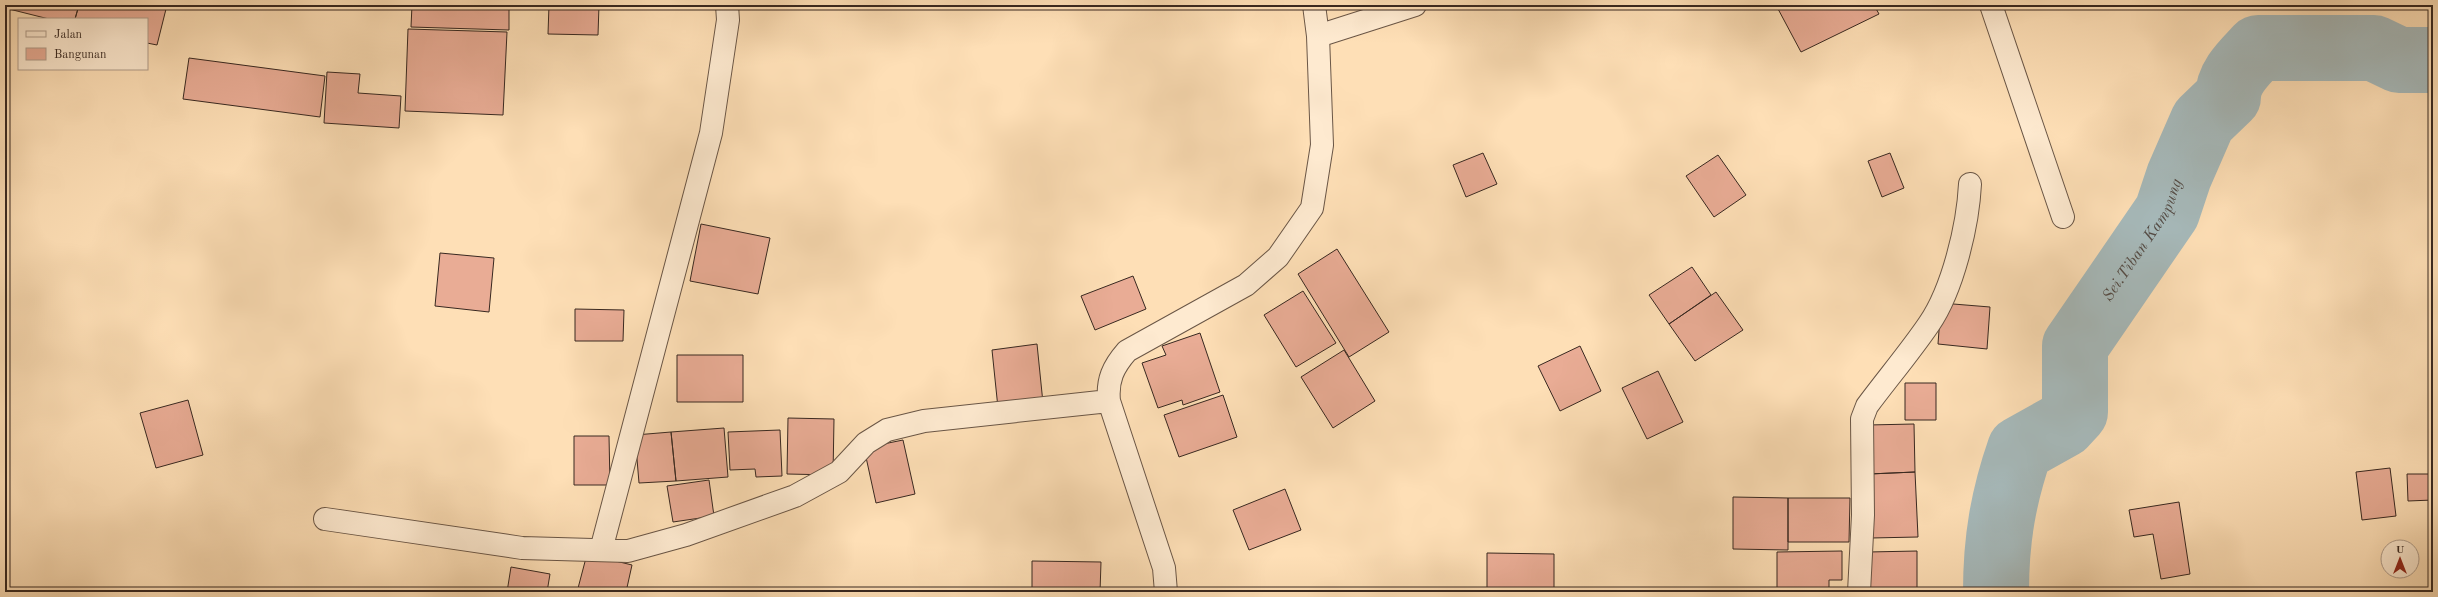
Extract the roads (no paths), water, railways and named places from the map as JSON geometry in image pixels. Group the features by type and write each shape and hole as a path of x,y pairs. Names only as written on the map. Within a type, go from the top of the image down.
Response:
{"street":[{"path":"601,550 711,132 728,20 727,5"},
{"path":"1166,592 1164,568 1110,402 1108,389 1111,375 1117,363 1127,351 1246,285 1278,257 1312,208 1322,145 1318,36 1314,5"},
{"path":"1318,36 1415,5"},
{"path":"1991,5 2063,217"},
{"path":"1859,592 1863,515 1862,419 1867,406 1930,322 1944,292 1967,218 1970,184"},
{"path":"325,519 522,548 628,551 686,535 795,496 839,472 866,443 887,430 924,421 1110,402"}],"waterway":[{"name":"Sei.Tiban Kampung","path":"1996,592 1997,555 2002,519 2009,485 2020,449 2063,425 2075,412 2075,346 2167,212 2179,176 2203,121 2228,97 2231,83 2238,70 2258,48 2374,48 2399,60 2433,60"}]}
